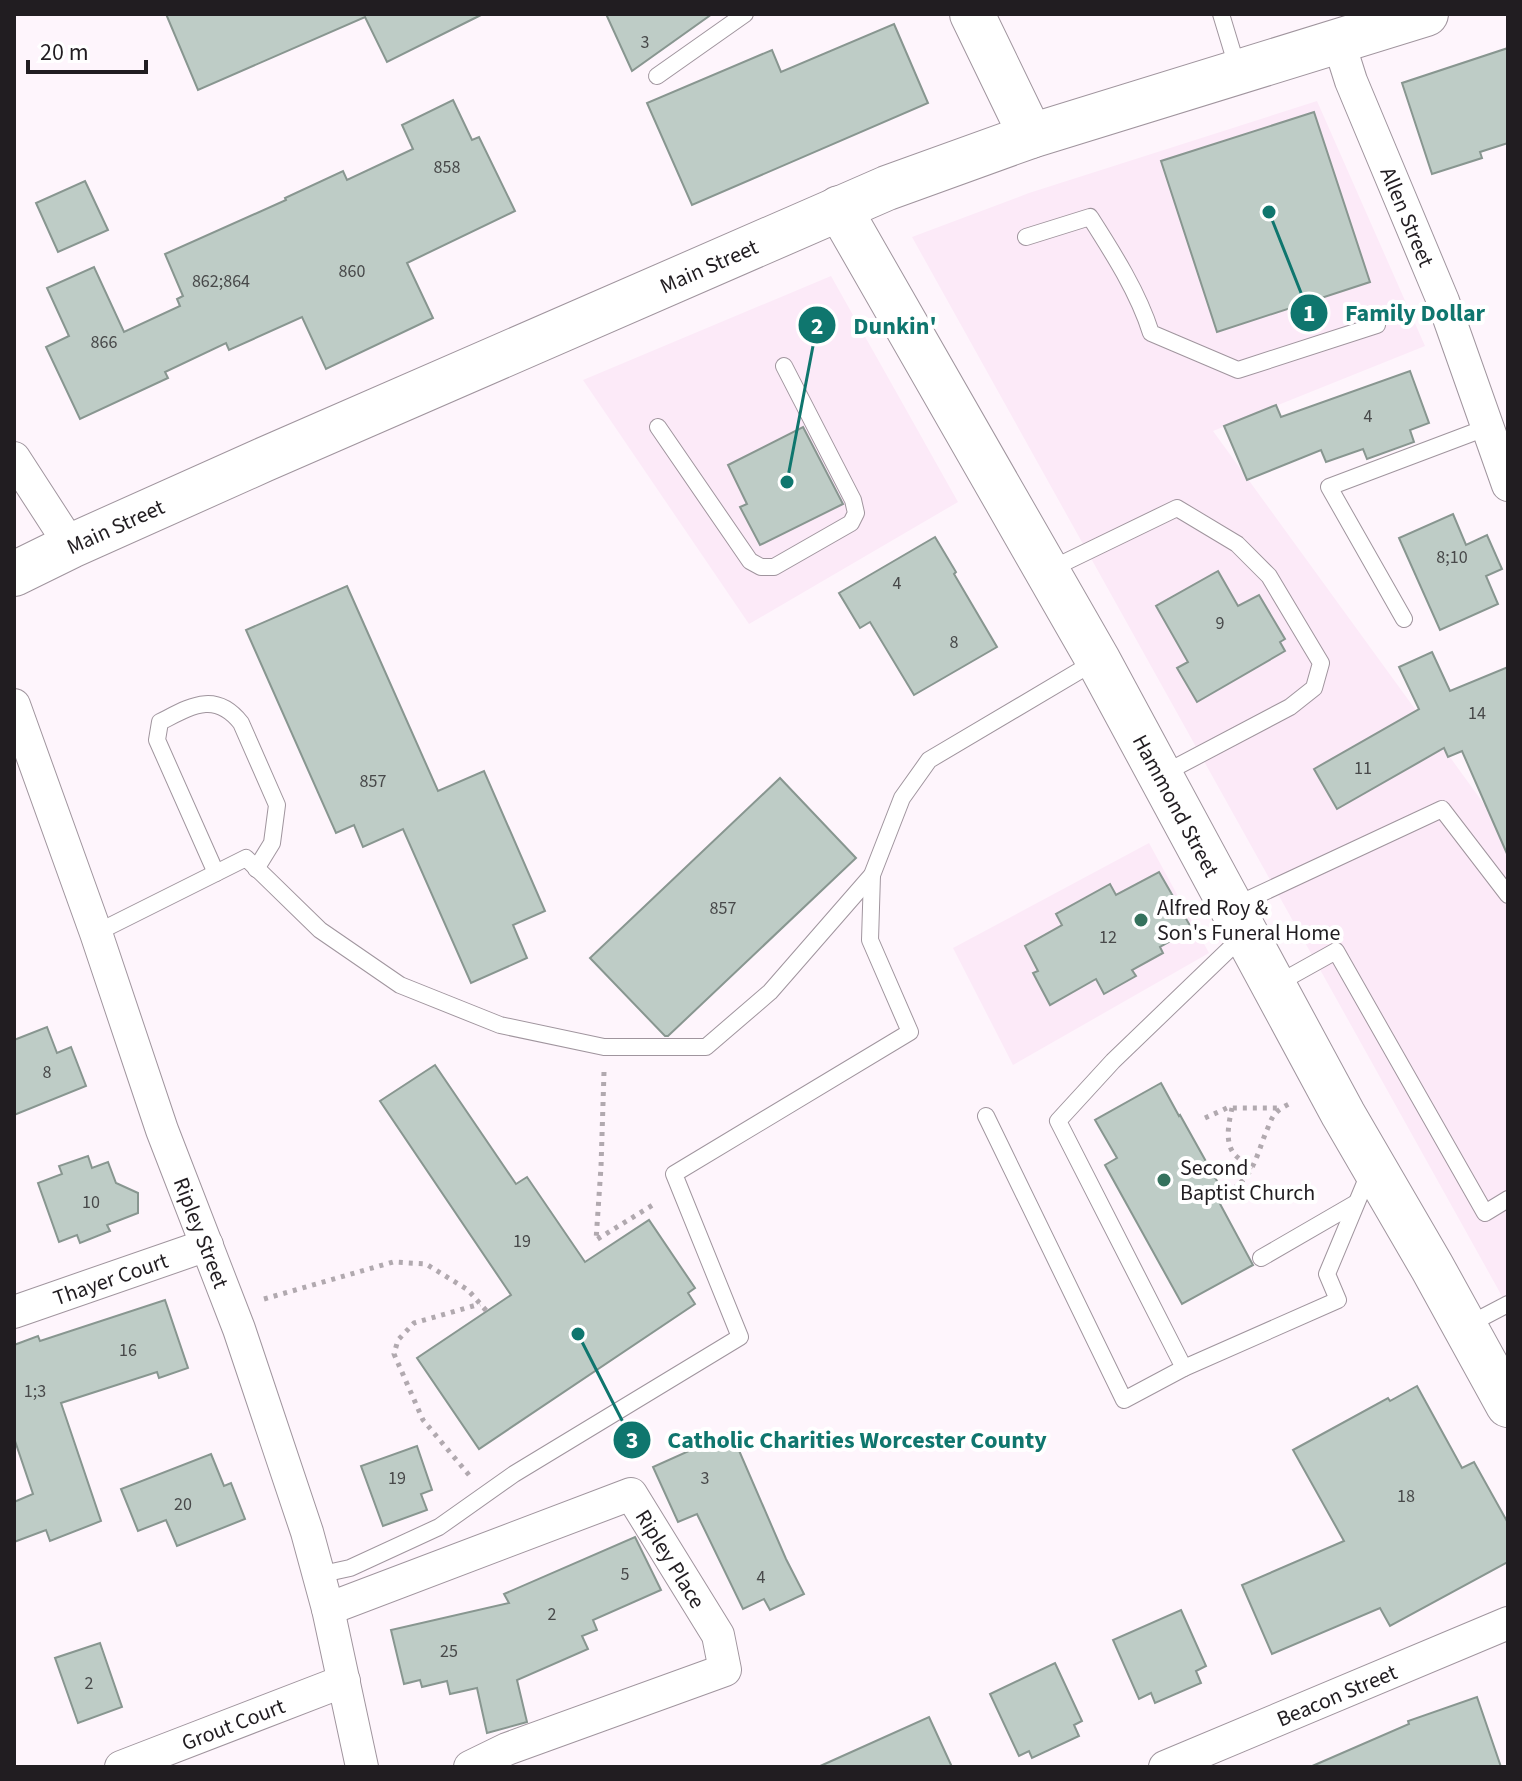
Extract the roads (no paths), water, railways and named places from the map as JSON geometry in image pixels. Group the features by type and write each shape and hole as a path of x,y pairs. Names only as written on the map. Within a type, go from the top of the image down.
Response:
{"street":[{"path":"972,14 1031,136"},
{"name":"Main Street","path":"14,574 276,454 887,188 1031,136 1338,40 1397,18"},
{"name":"Allen Street","path":"1338,40 1351,81 1443,301 1508,485"},
{"name":"Hammond Street","path":"839,208 1098,660 1343,1114 1365,1184 1465,1327 1508,1405"},
{"path":"14,458 71,546"},
{"name":"Ripley Street","path":"14,705 96,933 162,1130 239,1329 307,1532 328,1609 362,1767"},
{"name":"Thayer Court","path":"14,1312 207,1245"},
{"name":"Ripley Place","path":"328,1609 631,1494 718,1635 725,1670 507,1749 470,1767"},
{"name":"Beacon Street","path":"1165,1767 1508,1623"},
{"name":"Grout Court","path":"121,1767 344,1681"}],"lane":[{"path":"657,76 745,14"},
{"path":"1221,14 1238,71"},
{"path":"1026,237 1090,217 1146,315 1151,333 1238,370 1377,325"},
{"path":"658,427 750,561 761,567 774,567 851,523 856,513 853,500 784,366"},
{"path":"1404,619 1329,487 1488,427"},
{"path":"1046,571 1177,508 1237,544 1269,576 1321,663 1314,688 1290,707 1160,775"},
{"path":"318,1575 350,1568 439,1527 514,1474 740,1337 674,1174 910,1032 870,940 872,875 902,798 929,760 1098,660"},
{"path":"216,873 157,740 160,722 197,704 216,704 234,713 277,805 272,843 256,869"},
{"path":"1184,1368 1058,1121 1238,921 1442,809 1508,895"},
{"path":"96,933 246,858 320,930 400,985 500,1025 604,1047 706,1047 770,992 872,875"},
{"path":"1273,986 1336,951 1485,1213 1508,1199"},
{"path":"986,1116 1124,1400 1184,1368 1338,1300 1327,1274 1365,1184"},
{"path":"1261,1258 1365,1184"},
{"path":"1465,1327 1508,1304"}],"place":[{"name":"Family Dollar","path":"1269,212"},
{"name":"Dunkin'","path":"787,482"},
{"name":"Alfred Roy & Son's Funeral Home","path":"1141,920"},
{"name":"Second Baptist Church","path":"1164,1180"},
{"name":"Catholic Charities Worcester County","path":"578,1334"}]}
